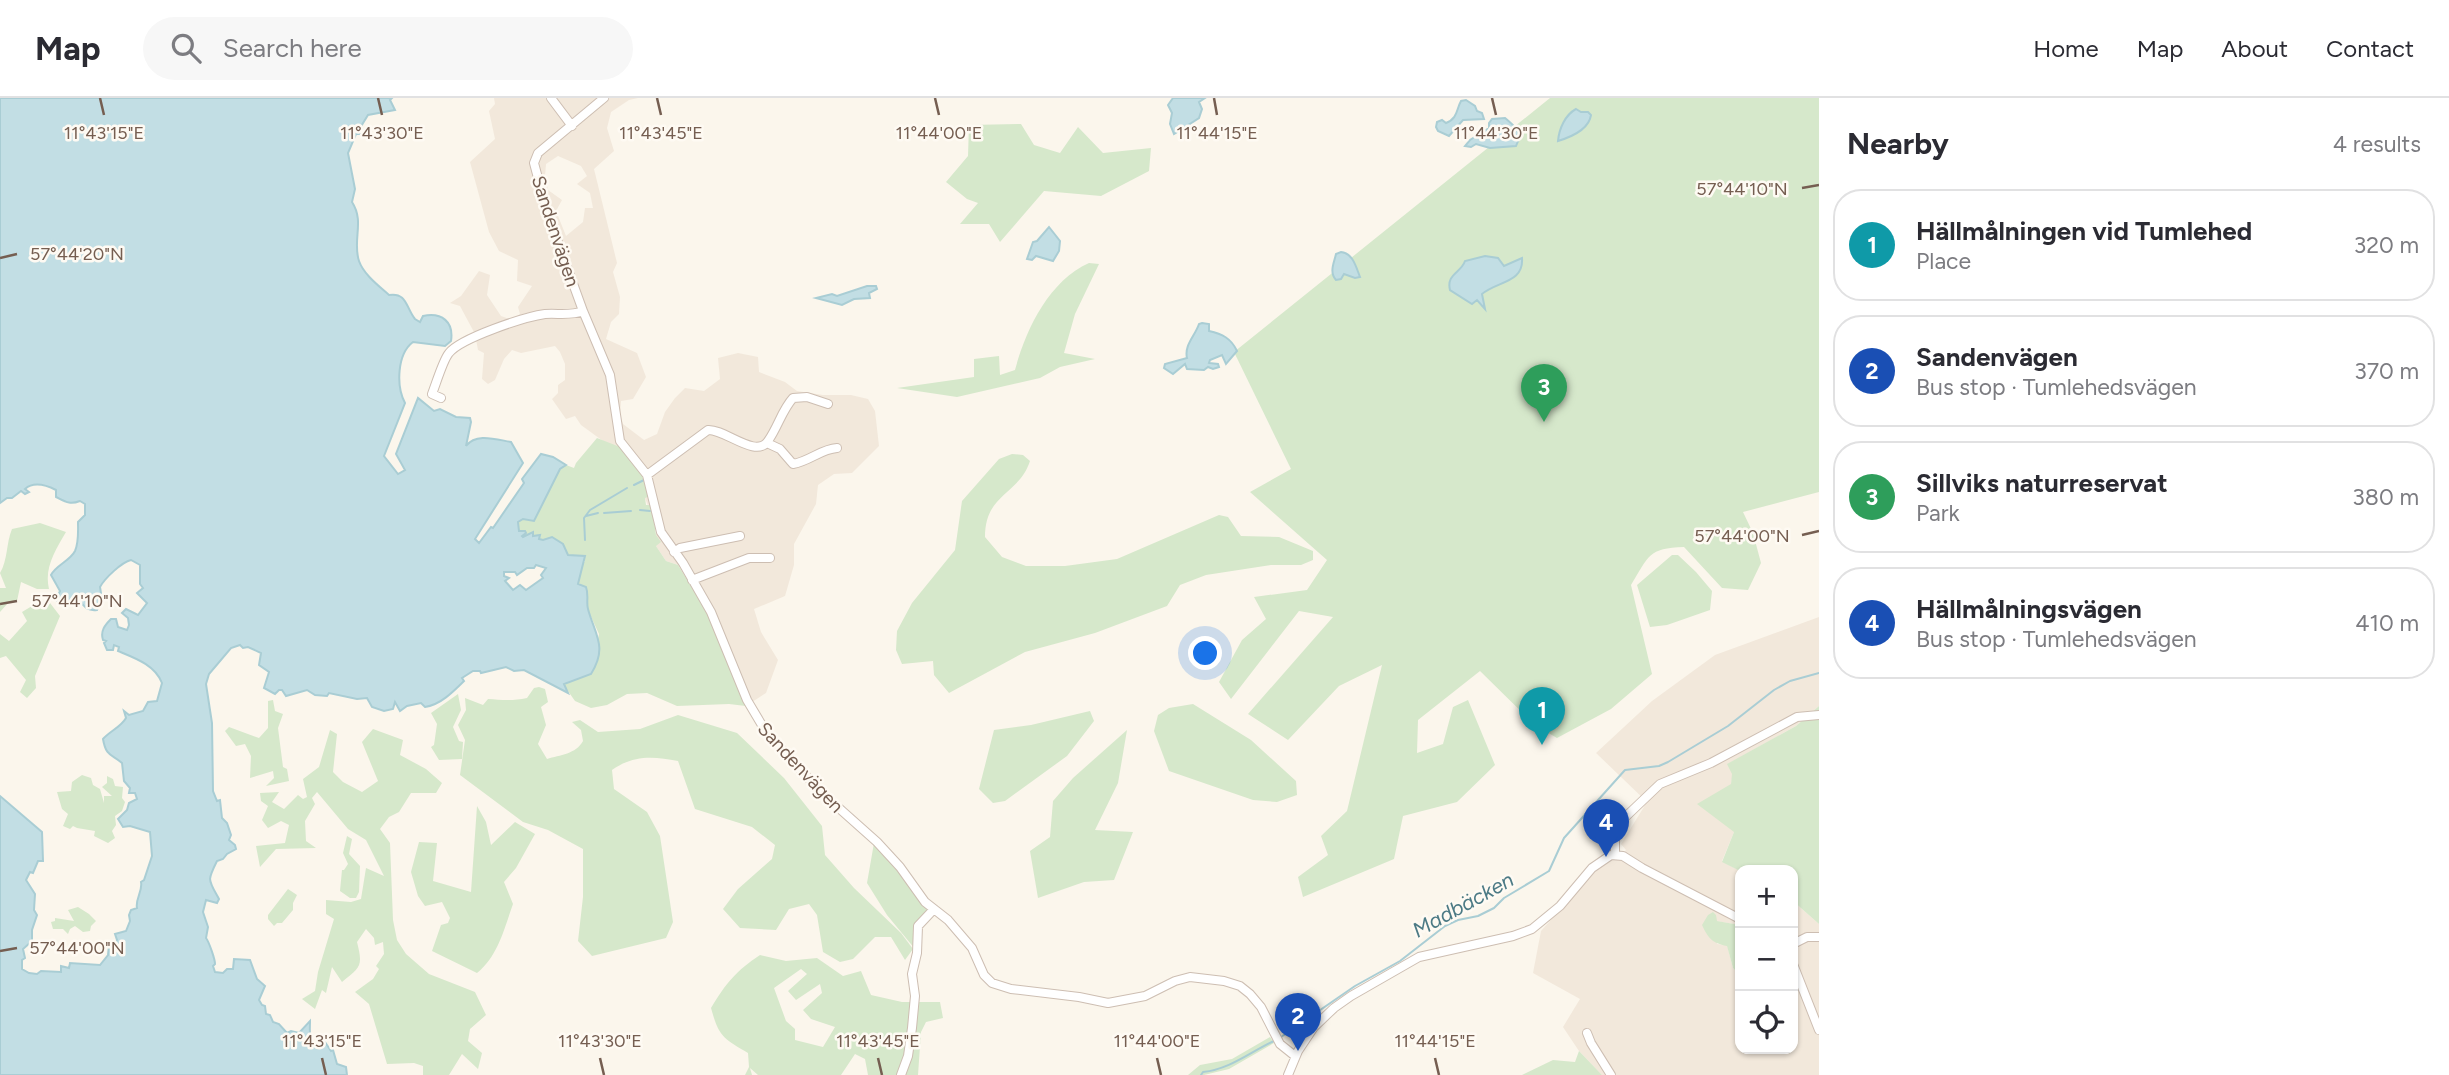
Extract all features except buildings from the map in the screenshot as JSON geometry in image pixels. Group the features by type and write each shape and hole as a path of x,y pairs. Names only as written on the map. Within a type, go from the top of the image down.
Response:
{"street":[{"path":"551,98 572,125"},
{"name":"Sandenvägen","path":"604,98 538,152 534,163 549,220 610,375 619,437 648,475 661,532 711,612 758,722 822,793 877,842 900,867 925,902 948,920 968,943 984,975 998,985 1027,992 1067,995 1108,1003 1145,996 1181,978 1221,980 1240,986 1250,993 1261,1007 1278,1041 1295,1056"},
{"name":"Sandenvägen","path":"441,398 432,394 446,358 459,345 504,326 545,314 583,311"},
{"path":"648,475 708,430 717,430 755,447 767,443 793,398 807,397 828,404"},
{"path":"767,443 780,449 793,464 812,458 826,448 837,448"},
{"path":"674,552 680,548 740,536"},
{"path":"692,579 749,558 770,558"},
{"path":"1615,854 1618,824 1660,784 1711,763 1797,717 1819,715"},
{"path":"1288,1075 1295,1056 1314,1027 1351,996 1419,957 1513,936 1532,929 1560,906 1600,860 1615,854 1735,916"},
{"path":"901,1075 910,1046 915,996 912,974 917,953 918,926 934,909"},
{"path":"1798,942 1807,937 1819,937"},
{"path":"1798,977 1819,1030"},
{"path":"1587,1032 1611,1075"}],"shaded area":[{"path":"494,98 638,98 629,100 611,112 607,128 614,151 594,169 617,263 613,272 620,297 619,314 611,322 606,339 637,353 646,377 633,399 621,401 620,415 623,424 644,440 657,434 665,412 685,388 704,391 720,379 718,358 738,353 758,357 759,372 785,382 797,391 868,399 875,411 879,446 852,473 834,474 818,485 816,504 794,544 794,565 785,596 754,609 761,632 778,660 766,693 746,706 707,611 678,565 666,561 656,546 656,527 645,498 603,441 581,425 575,416 566,419 552,399 558,393 558,385 565,380 565,364 560,352 555,346 521,353 512,350 504,359 495,380 488,384 482,379 484,353 478,350 475,334 460,306 450,303 461,296 479,271 490,275 487,295 501,316 512,320 520,314 518,307 532,286 517,281 518,260 499,251 489,232 470,162 495,139 489,111 495,104","holes":["558,156 581,166 587,176 577,184 590,193 593,208 585,208 583,222 566,236 556,211 562,200 548,190 546,164"]},
{"path":"1819,617 1819,706 1796,726 1728,764 1733,774 1731,784 1734,832 1722,861 1735,868 1735,924 1716,921 1717,944 1727,945 1735,970 1735,1054 1798,1054 1798,905 1819,924 1819,1075 1602,1075 1579,1051 1563,1027 1580,999 1533,973 1541,931 1599,866 1608,860 1619,859 1626,850 1621,844 1647,802 1596,753 1652,701 1715,655"}],"green space":[{"path":"1550,98 1819,98 1819,492 1743,512 1753,533 1761,563 1748,590 1722,588 1684,547 1663,549 1646,560 1631,585 1652,674 1611,709 1557,738 1535,725 1480,671 1418,720 1417,753 1443,744 1453,707 1468,700 1495,765 1457,802 1403,816 1394,859 1303,897 1298,877 1328,855 1321,836 1347,811 1382,665 1339,686 1288,740 1248,714 1333,617 1299,611 1231,699 1219,682 1242,640 1266,619 1254,597 1307,590 1327,560 1250,492 1291,469 1234,352"},
{"path":"1021,124 1034,145 1060,153 1078,127 1103,153 1151,148 1149,171 1101,196 1044,191 1000,242 989,224 960,224 978,203 967,199 946,182 968,156 969,125"},
{"path":"1089,263 1099,264 1075,314 1064,353 1095,359 1060,367 1040,378 957,397 897,388 974,377 974,359 999,356 1000,375 1015,370 1041,308 1062,282"},
{"path":"597,438 620,447 643,473 650,496 645,498 646,505 652,505 656,535 661,542 656,546 666,561 678,565 707,612 746,706 677,706 647,693 627,694 607,705 591,708 575,701 563,684 591,674 599,634 587,608 588,594 578,584 580,567 585,561 539,539 540,536 523,537 526,534 519,532 518,522 523,519 534,521 560,469 566,465 574,468"},
{"path":"1012,454 1023,455 1030,461 1018,481 990,511 985,537 1002,557 1026,566 1065,566 1117,559 1219,515 1228,517 1241,536 1279,537 1313,551 1313,560 1301,565 1271,565 1206,575 1180,585 1167,606 1095,633 1025,652 949,693 934,675 933,661 902,664 896,650 897,631 912,603 955,550 962,501 999,459"},
{"path":"40,523 66,532 49,567 49,589 37,589 21,582 17,601 8,603 0,612 0,588 6,588 0,573 12,529"},
{"path":"1672,555 1678,555 1712,591 1710,610 1667,625 1650,627 1637,585"},
{"path":"50,603 60,616 35,676 36,688 27,698 20,692 26,680 6,656 0,658 0,634 9,641 27,621 22,612 32,606 42,609"},
{"path":"534,688 545,689 548,702 541,707 546,725 538,744 547,759 567,753 580,745 583,741 581,730 572,722 580,720 598,732 640,729 678,715 737,733 784,778 822,826 825,855 854,888 901,933 913,949 905,960 891,937 875,937 853,959 840,962 823,952 817,915 809,904 789,909 776,930 740,928 723,909 738,889 772,859 775,845 752,827 695,809 678,761 652,758 636,759 612,770 614,789 647,812 660,836 673,922 666,938 592,956 578,941 583,897 583,849 548,830 523,822 460,775 465,740 458,725 466,710 465,698 483,705 488,699 527,698"},
{"path":"458,694 461,710 453,727 459,741 463,742 462,759 439,760 431,747 434,745 437,724 431,713"},
{"path":"273,700 275,711 283,714 278,728 283,767 287,769 289,781 266,786 274,778 273,771 250,778 251,756 245,744 236,746 225,731 229,727 259,738 268,728 268,701"},
{"path":"1193,704 1251,740 1296,781 1297,795 1277,802 1253,800 1169,771 1154,731 1158,715 1169,708"},
{"path":"1819,706 1819,924 1798,905 1798,865 1735,865 1735,868 1722,862 1734,832 1697,804 1731,784 1732,774 1727,764 1796,726"},
{"path":"1090,711 1094,721 1067,756 1005,801 993,803 979,789 994,730 1031,725"},
{"path":"373,729 403,740 400,755 426,769 442,783 436,793 411,793 399,812 389,817 380,829 390,843 393,920 397,940 406,954 429,974 475,992 486,1015 470,1029 468,1041 482,1053 478,1069 462,1054 449,1075 423,1075 423,1066 414,1063 387,1064 369,1004 355,992 373,979 379,969 376,966 384,954 383,942 375,945 374,938 366,929 357,942 360,961 357,969 342,982 332,967 326,993 322,990 315,1009 302,999 315,991 334,919 326,914 326,900 351,902 361,899 366,868 384,876 366,840 348,829 317,792 312,798 315,804 305,821 306,841 316,848 276,849 260,867 256,846 285,843 289,825 281,821 268,828 262,820 268,806 261,801 260,793 279,792 272,802 284,809 298,795 303,799 307,797 303,779 319,767 330,730 337,734 333,772 343,782 362,792 378,781 362,742"},
{"path":"1127,730 1118,783 1095,830 1133,832 1114,880 1084,882 1038,898 1030,851 1050,837 1053,801 1073,778"},
{"path":"82,775 91,778 93,785 100,789 104,803 104,796 112,796 102,787 107,783 107,776 113,779 115,786 123,787 122,798 125,802 122,811 115,816 116,825 112,831 115,838 108,843 94,836 95,831 63,826 68,814 62,809 57,792 71,791 72,782"},
{"path":"477,806 486,822 491,845 515,822 535,834 516,868 504,882 513,904 495,950 477,973 432,951 441,925 448,923 450,918 442,902 425,906 418,896 411,872 419,842 437,843 433,881 471,892"},
{"path":"347,836 352,839 349,854 360,866 359,892 356,898 350,898 340,891 342,870 348,864 343,853"},
{"path":"874,843 927,907 928,911 916,926 915,949 887,915 867,883"},
{"path":"288,889 297,895 293,910 282,923 274,926 268,915"},
{"path":"78,907 96,921 90,931 83,932 75,926 68,934 63,929 53,929 51,922 55,921 55,918 74,921 68,910"},
{"path":"1713,912 1717,921 1735,924 1735,970 1727,946 1711,939 1702,925"},
{"path":"760,955 786,961 817,958 843,976 861,971 871,995 902,1002 940,1002 943,1018 926,1022 921,1032 918,1075 868,1075 865,1059 855,1054 841,1075 758,1075 750,1068 752,1075 745,1075 749,1067 748,1053 723,1036 711,1008 732,978","holes":["801,969 807,974 788,991 796,1000 820,984 822,993 803,1010 811,1019 835,1027 823,1047 795,1040 795,1029 786,1021 774,988"]},
{"path":"1270,1037 1274,1043 1229,1069 1204,1075 1188,1075 1200,1065 1232,1059"},
{"path":"1579,1051 1602,1075 1522,1075 1553,1060 1575,1062"}],"water":[{"path":"0,98 392,98 390,100 395,110 368,115 348,153 355,189 352,202 358,217 357,253 368,276 389,295 403,298 415,319 420,322 423,316 430,315 445,320 451,329 451,341 445,346 413,342 408,347 401,362 399,379 405,403 384,456 398,474 405,470 396,454 418,398 434,411 440,409 456,417 470,418 466,446 480,438 511,442 523,463 475,539 479,543 491,527 493,528 524,483 522,479 541,454 566,465 560,469 534,521 523,519 518,522 519,531 525,531 523,537 533,532 533,536 540,535 539,539 552,537 563,544 568,555 585,556 578,584 586,587 588,609 597,634 599,656 591,674 564,684 568,693 524,670 514,671 506,667 481,673 473,671 462,678 464,681 451,694 436,704 425,707 421,703 407,706 400,711 395,702 393,709 384,711 372,707 367,698 357,699 329,693 327,696 315,695 307,690 286,696 279,690 275,694 264,688 269,672 259,665 261,653 240,645 231,648 209,674 206,684 212,723 213,791 217,801 220,800 222,818 231,835 229,840 236,849 217,861 210,880 219,899 217,903 206,900 203,912 208,927 206,938 214,958 215,972 223,973 227,969 233,969 234,959 250,960 257,979 265,986 259,1000 265,1006 266,1014 287,1033 299,1033 310,1021 312,1041 325,1042 331,1051 333,1050 337,1064 346,1067 347,1075 0,1075 0,796 42,832 43,861 38,861 33,873 30,872 26,880 35,894 34,910 37,915 32,941 23,949 25,958 22,960 22,969 37,974 41,971 61,972 61,966 69,968 70,963 100,965 108,955 109,945 114,945 117,940 115,934 126,931 131,910 137,908 141,882 152,856 150,832 130,826 123,827 118,819 127,810 129,803 137,799 135,793 129,793 130,788 124,781 122,763 108,752 103,739 124,721 124,711 129,715 143,711 148,702 157,701 162,683 155,671 138,659 118,651 119,647 114,645 113,650 107,650 104,643 106,641 102,637 104,628 111,619 116,619 118,627 127,630 128,618 122,613 126,609 138,615 147,603 137,593 143,588 140,584 140,565 131,560 110,575 100,587 102,599 97,610 87,608 80,601 72,602 66,607 56,600 60,591 51,575 75,551 78,522 85,515 85,504 80,501 65,502 56,497 56,490 36,484 25,489 29,492 25,494 21,491 0,503","holes":["536,565 546,568 541,575 543,578 526,590 520,585 513,590 505,581 509,578 504,576 504,572 515,572 517,575"]},
{"path":"1173,98 1205,98 1199,102 1202,109 1199,118 1174,134 1170,124 1172,113 1168,105"},
{"path":"1466,100 1482,113 1484,119 1463,120 1449,136 1438,131 1437,122 1450,121 1461,101"},
{"path":"1576,109 1588,112 1591,115 1590,120 1579,132 1558,141 1563,123"},
{"path":"1505,118 1518,133 1516,146 1465,146 1489,128 1492,119"},
{"path":"1049,227 1060,241 1059,251 1053,261 1036,256 1032,260 1027,259 1033,242"},
{"path":"1341,252 1351,258 1360,277 1344,274 1341,279 1336,280 1333,267 1336,254"},
{"path":"1485,256 1498,258 1504,266 1522,258 1519,272 1514,277 1482,294 1485,309 1477,300 1472,304 1450,290 1449,285 1465,261"},
{"path":"867,286 876,286 877,289 869,293 870,298 854,299 842,305 816,298 832,294 837,296"},
{"path":"1202,323 1209,324 1209,331 1229,340 1237,351 1226,364 1222,355 1210,360 1209,363 1218,364 1219,367 1213,369 1187,369 1185,364 1173,374 1164,368 1165,364 1187,358 1188,345"}],"waterway":[{"path":"634,485 644,480"},
{"path":"585,540 584,518 590,510 627,488"},
{"path":"640,510 650,511"},
{"path":"604,513 631,511"},
{"path":"586,516 598,513"},
{"name":"Madbäcken","path":"1281,1037 1355,986 1400,961 1445,926 1494,908 1504,898 1549,871 1564,838 1625,770 1659,766 1668,762 1728,726 1774,690 1790,681 1819,673"},
{"name":"Madbäcken","path":"1201,1075 1232,1063 1276,1040"}],"place":[{"name":"Sillviks naturreservat","path":"1544,422"},
{"name":"Hällmålningen vid Tumlehed","path":"1542,745"},
{"name":"Hällmålningsvägen","path":"1606,857"},
{"name":"Sandenvägen","path":"1298,1051"}]}
